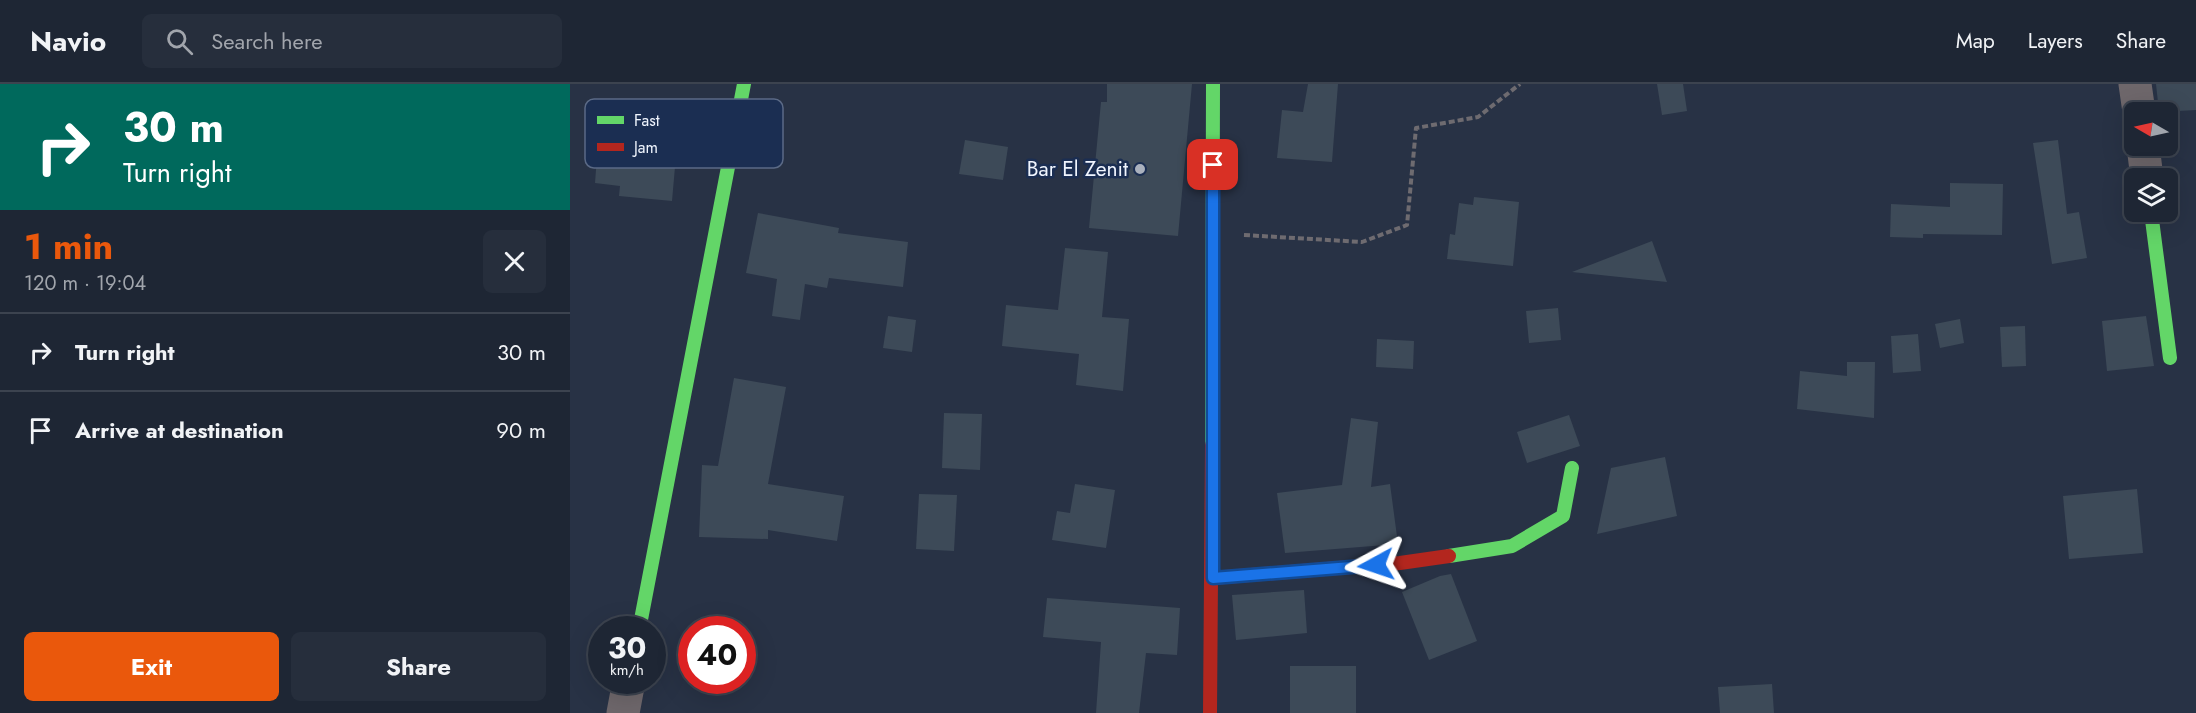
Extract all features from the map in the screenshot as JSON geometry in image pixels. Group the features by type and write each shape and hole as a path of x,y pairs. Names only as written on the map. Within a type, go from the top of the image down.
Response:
{"street":[{"path":"741,99 744,84"},
{"path":"1210,713 1213,578 1213,84"},
{"path":"2135,84 2138,102"},
{"path":"642,616 728,168"},
{"path":"2152,222 2170,358"},
{"path":"1213,578 1400,563 1512,546 1563,516 1572,468"},
{"path":"623,713 627,694"}],"path":[{"path":"1213,233 1362,242 1407,225 1416,129 1478,117 1520,84"}],"building":[{"name":"Bar El Zenit","path":"1107,84 1192,84 1178,236 1089,228 1101,102 1107,102"},
{"path":"1308,84 1338,84 1332,162 1277,158 1282,110 1303,112"},
{"path":"1657,84 1683,84 1687,111 1662,115"},
{"path":"2156,84 2196,84 2196,110 2178,111 2178,102 2158,102"},
{"path":"965,140 1008,147 1003,180 959,174"},
{"path":"2058,140 2067,214 2079,212 2087,258 2052,264 2033,143"},
{"path":"596,168 675,168 672,201 619,196 620,186 595,183"},
{"path":"1950,183 2003,184 2002,235 1923,234 1923,238 1890,237 1891,204 1950,207"},
{"path":"1474,197 1519,202 1513,266 1447,259 1450,234 1455,235 1459,203 1473,205"},
{"path":"758,213 839,228 838,233 908,242 903,287 829,278 827,288 805,284 800,320 772,316 777,279 746,273"},
{"path":"1652,241 1667,282 1572,272"},
{"path":"1065,248 1108,252 1102,317 1129,319 1123,391 1076,385 1079,354 1002,346 1006,305 1058,310"},
{"path":"1558,308 1561,340 1529,343 1526,311"},
{"path":"888,316 916,320 912,352 883,348"},
{"path":"2146,316 2154,366 2107,371 2102,321"},
{"path":"1960,319 1964,343 1940,348 1935,324"},
{"path":"2025,326 2026,366 2002,367 2000,327"},
{"path":"1918,334 1921,371 1893,373 1891,336"},
{"path":"1377,339 1414,341 1413,369 1376,367"},
{"path":"1847,362 1875,362 1874,418 1797,409 1800,371 1847,376"},
{"path":"734,378 786,387 768,484 844,496 837,541 768,530 768,539 699,537 702,465 718,466"},
{"path":"944,413 982,414 980,470 942,468"},
{"path":"1569,415 1580,446 1527,463 1517,432"},
{"path":"1351,418 1378,422 1371,487 1390,484 1398,544 1285,553 1277,493 1342,485"},
{"path":"1665,457 1677,516 1597,534 1611,468"},
{"path":"1075,484 1115,490 1106,548 1052,540 1057,511 1070,513"},
{"path":"2137,489 2143,553 2069,559 2063,496"},
{"path":"919,494 957,495 954,551 916,549"},
{"path":"1451,574 1477,641 1429,660 1402,592 1440,576"},
{"path":"1304,590 1307,633 1236,640 1232,595"},
{"path":"1047,598 1180,608 1177,655 1146,653 1139,713 1096,713 1101,642 1043,637"},
{"path":"1290,666 1356,666 1356,713 1290,713"},
{"path":"1772,684 1774,713 1720,713 1718,687"}],"traffic: fast":[{"path":"741,99 744,84"},
{"path":"1212,445 1213,84"},
{"path":"642,616 728,168"},
{"path":"2152,222 2170,358"},
{"path":"1449,556 1512,546 1563,516 1572,468"}],"traffic: jam":[{"path":"1210,713 1212,445"},
{"path":"1213,578 1400,563 1449,556"}],"place":[{"name":"Bar El Zenit","path":"1140,169"}],"route":[{"path":"1213,165 1213,578 1376,565"}]}
